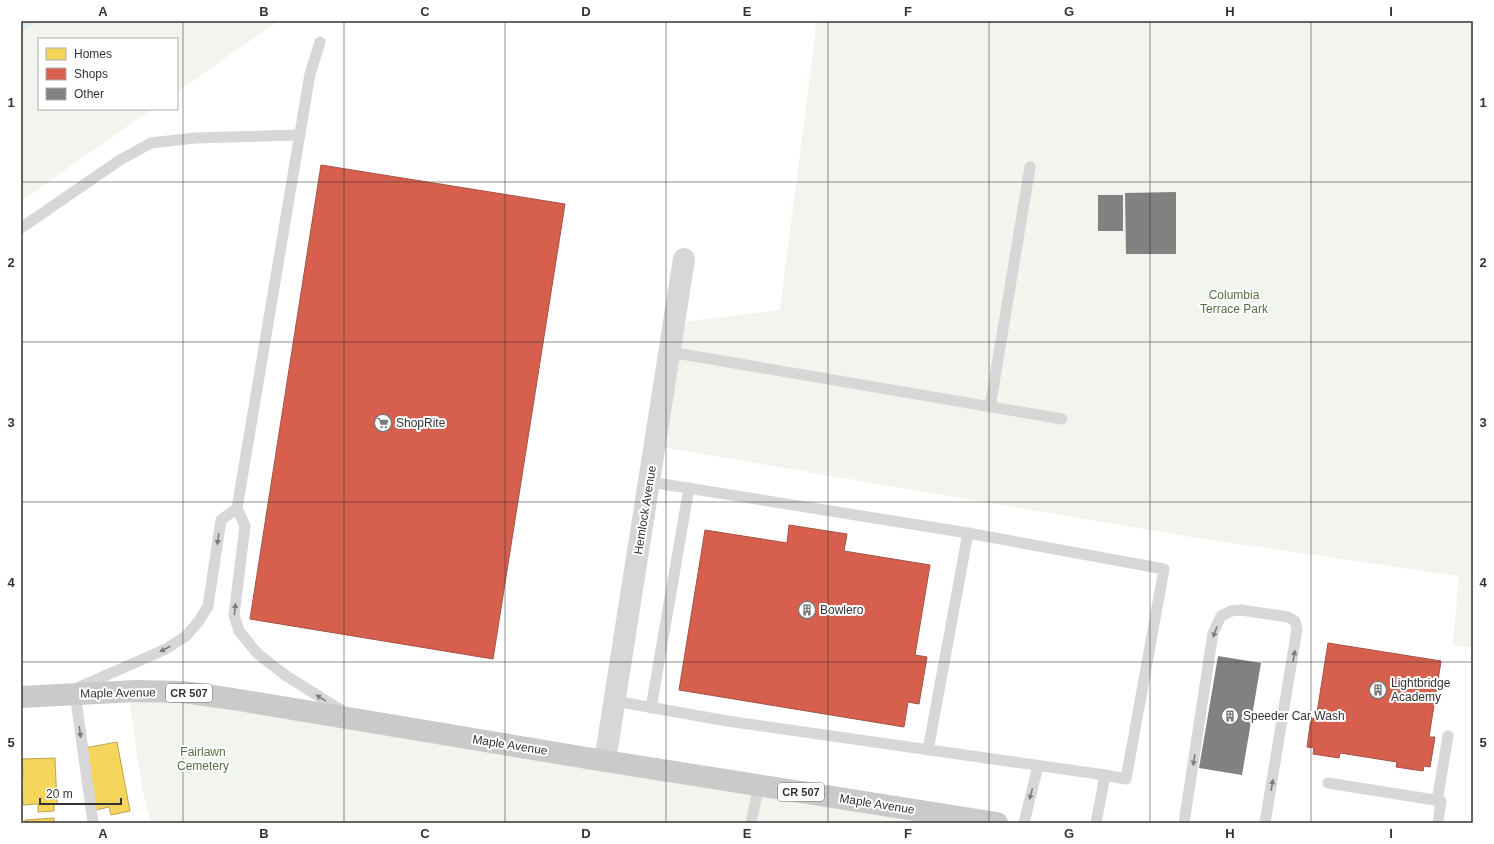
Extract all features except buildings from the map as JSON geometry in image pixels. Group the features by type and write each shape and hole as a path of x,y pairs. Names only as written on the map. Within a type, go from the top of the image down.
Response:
{"main road":[{"name":"Maple Avenue","path":"21,697 128,691 183,692 997,823"}],"street":[{"name":"Hemlock Avenue","path":"605,760 684,259"}],"lane":[{"path":"320,42 310,74 237,508 245,526 234,615 239,631 257,653 285,675 354,719"},
{"path":"21,228 120,160 151,143 195,138 300,135"},
{"path":"990,407 1030,167"},
{"path":"670,352 1062,419"},
{"path":"615,701 727,722 1126,779 1164,569 968,533 650,482"},
{"path":"651,708 689,488"},
{"path":"92,823 68,694 166,649 186,636 199,621 208,606 221,520 237,508"},
{"path":"928,750 968,533"},
{"path":"1184,823 1213,633 1221,616 1231,611 1240,610 1288,617 1295,621 1298,629 1265,823"},
{"path":"1436,801 1448,736"},
{"path":"1024,823 1038,766"},
{"path":"1096,823 1105,775"},
{"path":"1328,783 1441,801 1438,823"},
{"path":"751,823 759,785"}],"green space":[{"path":"21,21 278,21 178,91 178,38 38,38 38,110 151,110 21,201"},
{"name":"Columbia Terrace Park","path":"813,21 1473,21 1473,648 1453,645 1459,576 1197,538 655,446 674,323 780,310 816,28"},
{"name":"Fairlawn Cemetery","path":"128,691 997,823 151,823 142,788"}],"waterway":[{"path":"21,27 31,21"}],"place":[{"name":"ShopRite","path":"383,423"},
{"name":"Bowlero","path":"807,610"},
{"name":"Lightbridge Academy","path":"1378,690"},
{"name":"Speeder Car Wash","path":"1230,716"}]}
